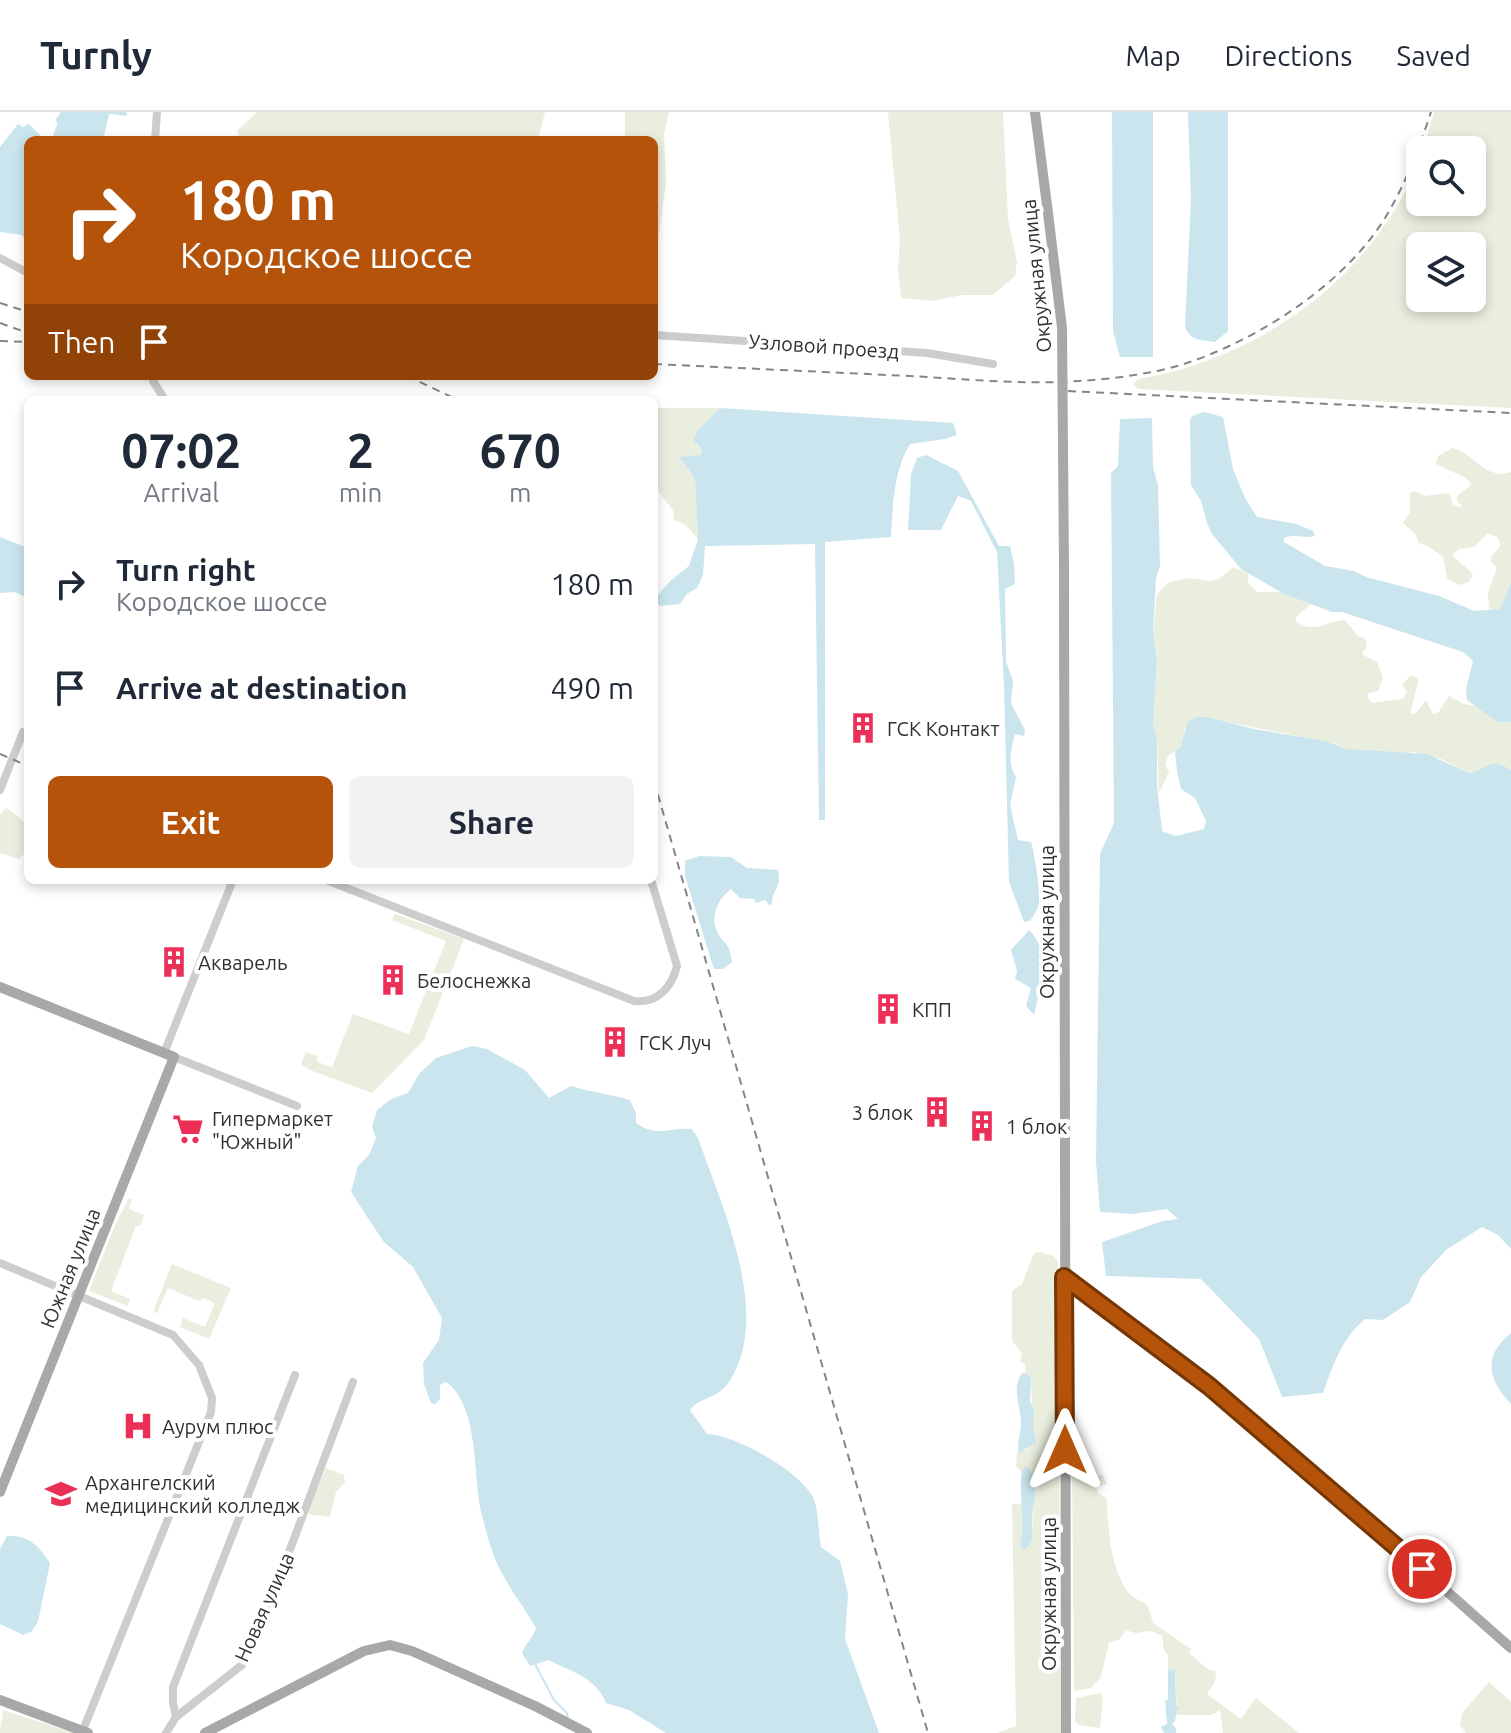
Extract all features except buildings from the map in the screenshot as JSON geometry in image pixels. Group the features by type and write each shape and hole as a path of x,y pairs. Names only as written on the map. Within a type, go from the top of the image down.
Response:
{"main road":[{"name":"Окружная улица","path":"1035,112 1062,328 1066,1733"},
{"path":"0,987 169,1055"},
{"name":"Южная улица","path":"0,1492 169,1055"},
{"path":"1064,1277 1209,1386 1511,1648"},
{"path":"205,1733 364,1651 390,1645 442,1664 587,1733"},
{"path":"1,1703 85,1731"}],"street":[{"path":"155,136 157,112"},
{"path":"0,258 24,271"},
{"name":"Узловой проезд","path":"658,335 927,353 993,364"},
{"path":"153,381 162,396"},
{"path":"0,790 23,732"},
{"path":"232,884 169,1055 297,1106"},
{"path":"336,884 634,1001 644,1002 662,993 674,979 677,966 652,884"},
{"path":"0,1263 173,1335 199,1365 212,1398 211,1412 85,1731"},
{"path":"166,1733 176,1717 173,1687 295,1375"},
{"name":"Новая улица","path":"176,1717 242,1665 283,1568 353,1382"}],"green space":[{"path":"257,112 545,112 539,136 239,136 237,131"},
{"path":"625,112 669,112 664,135 666,182 658,242 658,136 625,136"},
{"path":"888,112 1003,112 1008,219 1017,262 1015,276 993,295 962,295 933,301 901,298 898,270 900,240"},
{"path":"1434,112 1511,112 1511,408 1138,389 1133,384 1139,379 1185,368 1228,352 1270,331 1309,305 1344,274 1374,240 1406,188 1406,216 1486,216 1486,136 1427,136"},
{"path":"658,408 720,408 698,430 696,445 702,450 701,456 679,457 695,478 698,539 686,525 674,520 673,510 658,491"},
{"path":"1452,448 1494,473 1511,472 1511,583 1498,611 1489,609 1488,592 1497,568 1491,557 1500,546 1497,537 1488,533 1474,547 1459,549 1452,555 1473,574 1469,582 1459,585 1447,578 1443,557 1419,543 1416,535 1403,523 1410,512 1410,493 1414,491 1425,496 1449,493 1453,505 1463,508 1457,496 1472,484 1436,464 1438,456"},
{"path":"1233,567 1248,573 1248,583 1257,592 1280,592 1311,604 1296,617 1302,625 1314,627 1345,620 1358,636 1366,639 1367,648 1363,655 1377,662 1383,678 1378,691 1369,693 1367,697 1372,703 1403,699 1407,692 1402,685 1411,675 1418,679 1418,683 1410,714 1416,713 1426,700 1433,714 1438,713 1449,696 1464,704 1477,706 1497,722 1511,722 1511,770 1495,765 1469,773 1441,759 1413,752 1403,754 1347,749 1333,743 1196,717 1186,727 1180,748 1168,756 1165,765 1169,772 1159,793 1157,739 1153,725 1157,659 1153,634 1157,594 1169,582 1189,578 1210,581 1221,578"},
{"path":"6,808 24,823 24,854 19,859 0,853 0,815"},
{"path":"395,914 464,939 424,1040 372,1093 301,1064 306,1052 318,1056 317,1062 332,1067 353,1014 409,1034 446,941 392,920"},
{"path":"129,1198 132,1199 129,1209 144,1215 140,1226 136,1226 111,1291 130,1299 128,1306 89,1291"},
{"path":"1034,1253 1054,1256 1058,1262 1061,1733 997,1733 1016,1726 1012,1504 1023,1504 1022,1539 1033,1529 1033,1477 1031,1470 1023,1468 1021,1472 1016,1466 1017,1452 1027,1450 1033,1414 1031,1378 1020,1361 1022,1353 1012,1341 1012,1291 1022,1284"},
{"path":"172,1264 231,1288 209,1339 180,1327 183,1318 205,1327 215,1303 203,1298 199,1301 168,1288 157,1313 153,1312"},
{"path":"1075,1457 1087,1476 1095,1480 1102,1474 1107,1484 1097,1486 1097,1489 1107,1500 1111,1548 1122,1582 1130,1594 1148,1606 1153,1623 1191,1649 1189,1653 1206,1668 1216,1672 1215,1682 1207,1694 1241,1719 1256,1698 1299,1733 1223,1733 1220,1710 1211,1715 1177,1715 1175,1669 1168,1670 1168,1655 1164,1651 1162,1636 1151,1631 1135,1633 1126,1630 1120,1639 1109,1643 1101,1677 1091,1688 1074,1691 1072,1460"},
{"path":"326,1468 344,1475 345,1482 336,1492 330,1517 309,1514"},
{"path":"1489,1682 1511,1702 1511,1733 1466,1733 1460,1725 1462,1713"},
{"path":"1101,1693 1100,1728 1079,1725 1075,1721 1076,1698"},
{"path":"3,1711 6,1711 74,1733 0,1733"}],"water":[{"path":"61,112 126,112 127,116 109,114 104,136 53,136 56,119"},
{"path":"1112,112 1153,112 1153,357 1120,357 1113,331"},
{"path":"1188,112 1228,112 1228,331 1215,342 1193,337 1185,326 1191,199"},
{"path":"18,124 23,127 29,124 41,136 24,136 24,238 0,232 0,147"},
{"path":"720,408 953,423 957,435 910,444 897,477 891,537 825,542 825,820 819,820 815,544 705,546 703,575 697,588 687,594 680,604 658,604 658,595 689,566 698,539 695,478 679,457 701,455 702,450 693,440 698,430"},
{"path":"1204,412 1223,417 1233,469 1257,517 1296,524 1313,531 1315,536 1288,537 1284,538 1284,542 1325,566 1354,571 1439,596 1474,611 1500,609 1511,583 1511,722 1497,722 1467,700 1466,689 1473,661 1463,652 1342,612 1332,612 1284,594 1241,569 1212,534 1201,501 1191,485 1190,421 1192,416"},
{"path":"1152,418 1160,566 1156,578 1153,634 1157,659 1153,725 1157,739 1157,785 1162,831 1176,836 1204,829 1206,821 1195,798 1181,789 1175,750 1180,748 1188,722 1196,717 1326,741 1347,749 1427,754 1469,773 1494,764 1511,770 1511,1249 1498,1235 1482,1227 1446,1250 1421,1277 1410,1302 1383,1320 1365,1319 1357,1326 1339,1353 1323,1393 1282,1397 1259,1339 1201,1279 1106,1276 1102,1242 1163,1221 1178,1219 1167,1209 1134,1214 1100,1212 1096,1162 1100,854 1114,823 1111,473 1118,466 1120,419"},
{"path":"926,455 958,471 999,546 1010,546 1014,563 1015,584 1005,589 1006,662 1013,681 1011,703 1025,730 1024,736 1015,734 1012,746 1011,761 1016,777 1010,805 1018,840 1031,842 1035,863 1039,903 1030,921 1024,922 1009,882 997,552 971,501 958,496 941,530 908,530 911,474 917,458"},
{"path":"0,537 24,546 24,596 15,592 0,593"},
{"path":"699,856 731,857 747,868 778,870 779,881 772,904 765,900 756,903 754,899 740,898 731,889 720,901 714,923 729,949 732,962 723,969 713,966 685,876 685,861"},
{"path":"1029,930 1036,939 1042,959 1034,1015 1026,1006 1031,988 1015,979 1017,971 1011,950"},
{"path":"472,1046 487,1049 525,1070 549,1098 571,1086 623,1098 630,1100 636,1113 636,1123 657,1131 692,1129 698,1138 739,1261 746,1325 741,1355 729,1382 720,1392 690,1410 707,1434 734,1441 766,1456 795,1476 813,1497 821,1547 840,1561 848,1594 845,1639 879,1733 666,1733 629,1710 606,1703 596,1687 582,1676 549,1660 530,1666 522,1653 536,1628 503,1575 490,1544 481,1511 473,1441 464,1407 457,1393 446,1382 440,1385 440,1399 435,1404 431,1403 424,1384 423,1363 439,1340 442,1318 413,1267 383,1241 351,1192 358,1166 369,1155 376,1138 372,1127 377,1110 391,1099 408,1093 419,1074 436,1058"},
{"path":"1511,1333 1511,1404 1493,1377 1492,1359"},
{"path":"1022,1373 1031,1378 1030,1401 1034,1409 1036,1443 1019,1453 1021,1423 1017,1385"},
{"path":"1026,1466 1034,1476 1035,1489 1032,1539 1024,1550 1020,1546 1021,1480 1022,1470"},
{"path":"7,1536 22,1537 33,1543 50,1563 38,1622 31,1632 23,1635 0,1624 0,1549"},
{"path":"1175,1669 1178,1707 1172,1724 1176,1733 1164,1733 1161,1727 1167,1724 1165,1701 1168,1699 1168,1670"}],"waterway":[{"path":"535,1664 568,1719"}],"railway":[{"path":"658,364 1037,382 1118,377 1181,365 1210,355 1267,326 1322,288 1346,266 1385,218 1411,166 1431,112"},
{"path":"0,303 24,311"},
{"path":"0,323 24,332"},
{"path":"0,341 24,342"},
{"path":"416,380 450,396"},
{"path":"1068,391 1511,413"},
{"path":"0,754 24,764"},
{"path":"658,795 928,1733"}],"place":[{"name":"ГСК Контакт","path":"863,728"},
{"name":"Акварель","path":"174,962"},
{"name":"Белоснежка","path":"393,980"},
{"name":"КПП","path":"888,1009"},
{"name":"ГСК Луч","path":"615,1042"},
{"name":"3 блок","path":"937,1112"},
{"name":"1 блок","path":"982,1126"},
{"name":"Гипермаркет \"Южный\"","path":"188,1129"},
{"name":"Аурум плюс","path":"138,1426"},
{"name":"Архангелский медицинский колледж","path":"61,1494"}],"route":[{"path":"1065,1450 1064,1277 1209,1386 1422,1569"}]}
